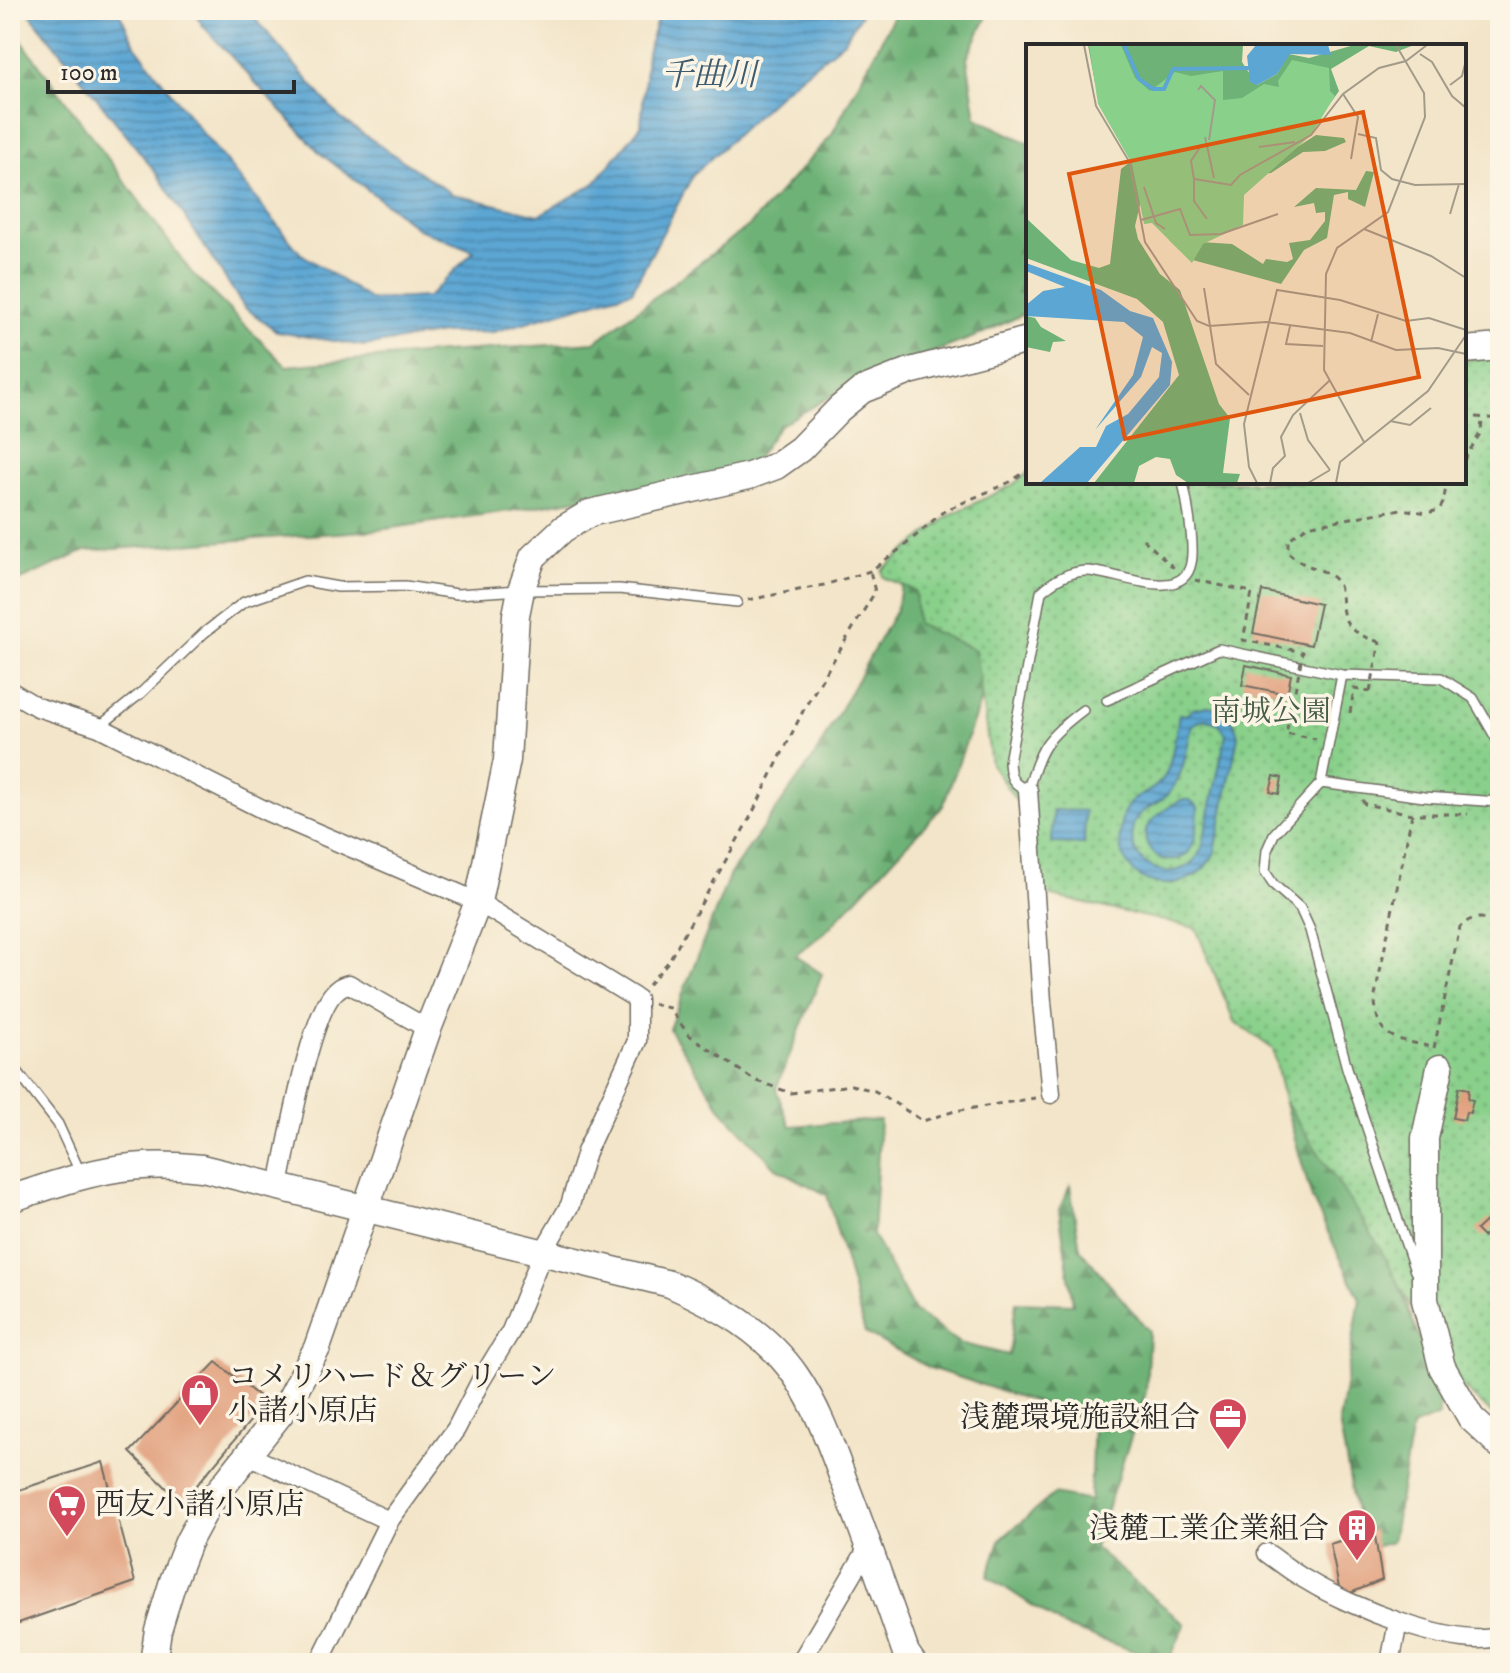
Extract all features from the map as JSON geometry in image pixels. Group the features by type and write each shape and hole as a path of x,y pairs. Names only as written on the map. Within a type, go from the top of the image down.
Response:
{"street":[{"path":"153,1663 158,1630 188,1542 208,1505 287,1405 317,1348 428,1029 478,902 507,760 516,615 533,557 563,529 590,513 749,476 776,466 800,449 862,390 910,371 1026,341"},
{"path":"1466,350 1500,347"},
{"path":"10,691 37,707 99,727 268,812 478,902 637,999 637,1041 586,1152 570,1205 543,1252 511,1331 456,1429 389,1521 319,1663"},
{"path":"1028,790 1038,955 1051,1094"},
{"path":"279,1185 305,1060 335,989 349,984 428,1029"},
{"path":"1440,1068 1425,1138 1425,1300 1442,1367 1471,1418 1500,1445"},
{"path":"10,1199 116,1167 175,1165 279,1185 670,1284 711,1302 743,1323 796,1376 824,1429 906,1653 913,1663"},
{"path":"248,1455 389,1521"},
{"path":"800,1663 869,1546"},
{"path":"1267,1553 1308,1582 1398,1622 1463,1638 1487,1641 1500,1636"},
{"path":"1390,1663 1398,1622"}],"lane":[{"path":"1083,710 1050,737 1040,753 1028,790 1016,786 1010,776 1009,762 1041,592 1054,580 1084,571 1174,585 1192,564 1183,484"},
{"path":"99,727 141,693 204,633 244,602 305,581 338,587 405,586 457,594 619,589 737,602"},
{"path":"1107,700 1219,649 1342,675 1441,678 1473,698 1500,745"},
{"path":"1342,675 1321,783 1274,834 1267,850 1265,872 1273,884 1300,908 1310,930 1347,1068 1425,1300"},
{"path":"1321,783 1424,797 1500,802"},
{"path":"10,1062 58,1124 82,1175"}],"path":[{"path":"1466,416 1500,419"},
{"path":"1466,457 1481,432 1482,419"},
{"path":"737,602 824,585 870,571 944,511 1010,482 1026,471"},
{"path":"1350,713 1354,689 1370,692 1380,642 1356,633 1347,624 1337,583 1332,577 1298,564 1288,552 1288,540 1307,526 1401,509 1427,513 1439,510 1447,484"},
{"path":"1143,539 1183,577"},
{"path":"870,571 875,592 805,707 751,816 668,962 637,999 669,1008 689,1035 754,1080 791,1093 851,1085 875,1091 923,1121 955,1111 1051,1094"},
{"path":"1206,582 1252,592 1243,640 1303,652 1286,733 1329,742"},
{"path":"1412,814 1375,996 1377,1021 1386,1034 1434,1048 1460,927 1471,918 1500,921"}],"green space":[{"path":"897,10 990,10 967,58 976,118 1026,142 1026,313 979,335 860,380 779,426 749,469 516,510 378,530 85,551 10,585 10,25 192,273 286,366 595,342 750,225 831,136"},
{"name":"南城公園","path":"1500,357 1500,1422 1442,1367 1379,1246 1284,1100 1273,1049 1234,1021 1196,928 1034,892 1029,819 991,764 975,650 917,624 915,591 883,577 882,570 950,515 1011,486 1026,475 1026,484 1466,484 1466,360"},
{"path":"1026,476 1009,621 943,806 826,931 795,956 822,974 776,1089 790,1126 880,1120 873,1235 914,1311 959,1343 1009,1355 1016,1302 1073,1304 1059,1210 1070,1186 1080,1249 1149,1331 1146,1392 1094,1548 1185,1624 1168,1663 1065,1627 988,1576 1000,1540 1054,1494 1090,1501 1093,1421 930,1368 865,1333 827,1195 776,1168 723,1111 669,1029 730,874 814,757 896,610 909,555"},
{"path":"1284,1100 1386,1250 1439,1391 1439,1416 1412,1427 1392,1542 1363,1550 1339,1422 1360,1299 1312,1199"}],"water":[{"name":"千曲川","path":"27,10 118,10 135,45 300,253 371,300 428,297 474,251 419,229 321,154 203,26 193,10 248,10 340,118 452,194 539,215 594,184 641,126 647,53 660,10 864,10 843,42 785,89 693,175 632,291 493,332 442,333 364,346 278,332 244,307 157,174"},
{"path":"1208,706 1220,709 1231,719 1238,736 1215,852 1203,869 1188,879 1171,884 1155,883 1140,876 1128,865 1121,850 1122,818 1136,798 1162,780 1171,759 1179,714 1186,715 1193,709","holes":["1204,719 1218,723 1226,734 1202,848 1184,868 1172,871 1149,866 1134,846 1134,824 1141,813 1168,794 1178,779 1192,725"]},
{"path":"1181,800 1190,800 1198,807 1192,846 1180,858 1159,858 1146,840 1149,824"},
{"path":"1053,810 1085,811 1084,844 1052,843"}],"building":[{"path":"1262,591 1320,604 1311,645 1253,633"},
{"path":"1246,665 1291,675 1287,694 1242,685"},
{"path":"1274,776 1282,778 1279,794 1270,792"},
{"path":"1459,1087 1469,1089 1468,1099 1473,1100 1470,1113 1466,1112 1464,1120 1453,1118"},
{"path":"1489,1218 1496,1225 1483,1237 1476,1230"},
{"name":"コメリハード＆グリーン 小諸小原店","path":"216,1362 266,1402 182,1503 130,1452"},
{"name":"西友小諸小原店","path":"103,1462 135,1582 10,1626 10,1493"},
{"name":"浅麓工業企業組合","path":"1374,1530 1382,1580 1341,1597 1330,1544"}],"place":[{"name":"コメリハード＆グリーン 小諸小原店","path":"200,1427"},
{"name":"浅麓環境施設組合","path":"1228,1451"},
{"name":"西友小諸小原店","path":"67,1538"},
{"name":"浅麓工業企業組合","path":"1357,1562"}]}
